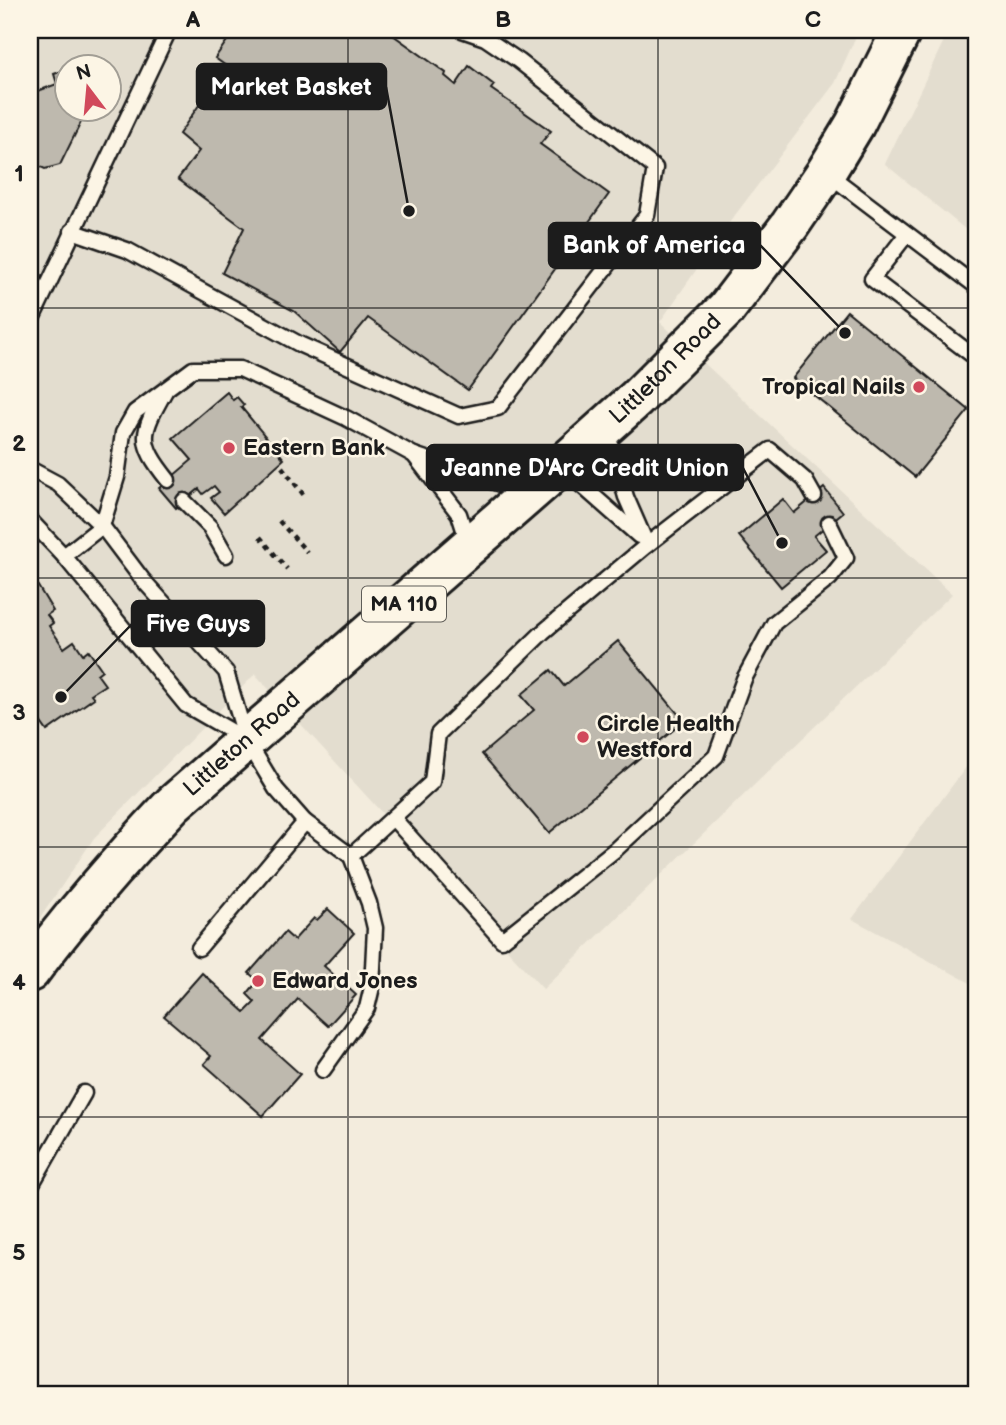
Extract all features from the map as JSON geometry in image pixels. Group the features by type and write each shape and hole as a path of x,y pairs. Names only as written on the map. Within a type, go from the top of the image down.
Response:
{"main road":[{"name":"Littleton Road","path":"30,972 69,918 118,861 173,804 561,467 666,370 726,309 790,225 826,172 855,124 902,30"}],"lane":[{"path":"30,323 169,30"},
{"path":"72,231 127,250 301,345 459,416 498,408 647,215 655,168 519,61 485,38 461,30"},
{"path":"826,172 976,286"},
{"path":"907,234 872,279 976,358"},
{"path":"64,556 102,526 117,477 123,433 135,412 193,369 240,369 346,418 414,455 529,493"},
{"path":"167,387 152,415 145,442 149,457 168,480"},
{"path":"605,426 626,496 648,545"},
{"path":"351,856 432,782 438,734 543,632 648,545 770,450 805,480 814,496"},
{"path":"414,455 459,514 470,547"},
{"path":"561,467 594,498 627,523 648,545"},
{"path":"30,469 58,484 102,526 142,579 226,672 246,739 276,789 305,822 351,856 369,903 375,928 372,987 368,1008 323,1070"},
{"path":"184,501 210,527 226,555"},
{"path":"30,520 64,556 186,705 246,739"},
{"path":"393,818 502,940 616,849 716,755 744,679 774,623 830,579 846,558 829,523"},
{"path":"199,948 305,822"},
{"path":"30,1186 84,1093"}],"path":[{"path":"282,467 306,498"},
{"path":"279,521 307,552"},
{"path":"260,537 287,569"}],"shaded area":[{"path":"30,30 859,30 835,83 726,227 660,322 952,594 543,989 255,674 94,838 30,933"},
{"path":"949,30 976,30 976,238 885,164"},
{"path":"976,754 976,986 852,919"}],"building":[{"path":"224,30 386,30 446,73 445,76 456,85 469,66 494,85 491,89 551,131 540,144 609,194 468,390 368,318 340,352 294,311 222,273 244,228 178,179 199,151 179,134 226,66 215,58 231,35"},
{"path":"52,86 52,122 81,122 60,165 45,169 30,162 30,94"},
{"path":"847,311 969,410 915,477 793,378"},
{"name":"Eastern Bank","path":"227,392 233,400 237,397 244,405 241,407 284,459 224,513 211,498 219,492 214,486 203,494 199,489 176,508 159,488 192,460 173,438"},
{"path":"824,488 843,512 814,536 826,550 781,587 739,536 783,499 794,513"},
{"path":"30,573 53,611 47,615 53,623 49,626 64,648 74,641 83,654 88,650 102,670 97,674 105,685 91,694 94,698 47,731 35,714 41,710 30,694"},
{"name":"Circle Health Westford","path":"618,641 684,721 549,833 482,754 534,710 521,695 551,670 564,686"},
{"path":"328,909 354,933 324,966 356,995 328,1026 298,999 262,1040 300,1074 263,1116 204,1064 211,1056 164,1016 202,973 245,1012 255,1002 247,994 258,981 249,973 285,932 294,940 314,918 317,920"}],"place":[{"name":"Market Basket","path":"409,211"},
{"name":"Bank of America","path":"845,333"},
{"name":"Tropical Nails","path":"919,387"},
{"name":"Eastern Bank","path":"229,448"},
{"name":"Jeanne D'Arc Credit Union","path":"782,543"},
{"name":"Five Guys","path":"61,697"},
{"name":"Circle Health Westford","path":"583,737"},
{"name":"Edward Jones","path":"258,981"}]}
